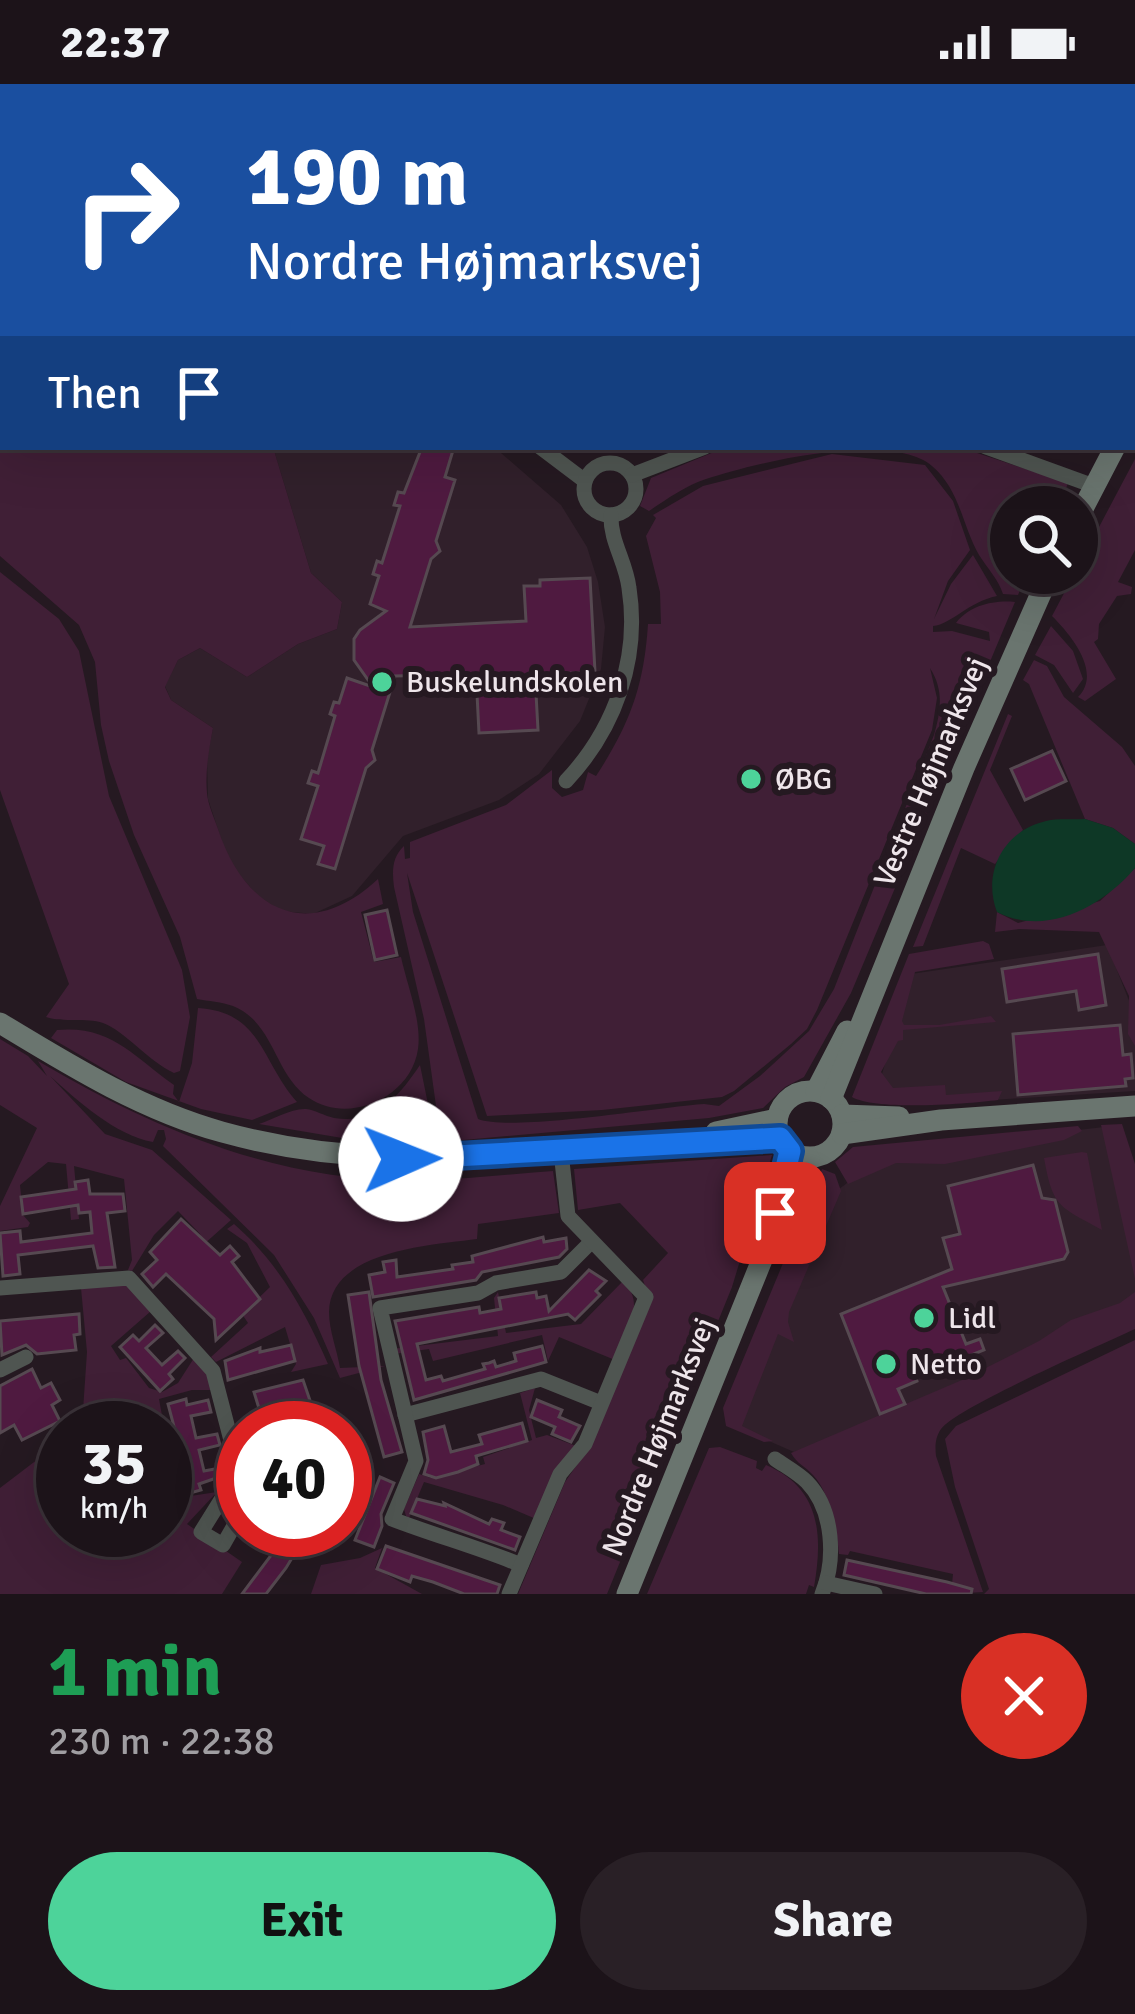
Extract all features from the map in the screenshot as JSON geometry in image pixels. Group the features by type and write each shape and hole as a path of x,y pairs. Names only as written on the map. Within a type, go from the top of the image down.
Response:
{"street":[{"path":"544,450 585,481"},
{"path":"599,450 610,463"},
{"path":"632,476 697,450"},
{"path":"994,450 1091,486"},
{"path":"1095,486 1113,450"},
{"path":"610,463 619,464 635,484 633,501 611,515 592,508 584,491 594,467 610,463"},
{"path":"566,781 597,743 616,706 626,671 629,587 610,531 611,515"},
{"name":"Vestre Højmarksvej","path":"833,1110 870,995 1041,594"},
{"path":"0,1023 98,1082 152,1107 218,1131 290,1149 365,1158 437,1160 644,1144 789,1142 829,1152 833,1110"},
{"path":"789,1142 788,1099 833,1110 941,1120 1135,1106"},
{"name":"Nordre Højmarksvej","path":"627,1594 772,1234 789,1142"},
{"path":"509,1594 560,1474 585,1444 646,1297 568,1216 561,1152"},
{"path":"521,1565 392,1519 416,1461 380,1308 478,1293 496,1283 561,1273 591,1242"},
{"path":"0,1288 129,1278 214,1370 222,1401"},
{"path":"0,1370 26,1357"},
{"path":"405,1415 542,1379 602,1403"},
{"path":"775,1459 809,1484 819,1504 832,1543 824,1588 875,1594"},
{"path":"216,1508 201,1532 216,1541"}],"shaded area":[{"path":"0,450 274,450 311,573 342,602 337,629 298,644 247,677 200,648 178,660 165,687 171,700 213,728 207,777 210,806 230,857 262,898 282,909 327,910 378,879 383,904 361,912 374,962 401,957 419,1038 413,1066 391,1093 359,1107 325,1106 297,1088 247,1014 197,999 180,937 134,835 109,761 95,662 79,625 0,556"},
{"name":"Buskelundskolen","path":"274,450 497,450 561,505 587,547 605,627 601,669 580,721 539,774 499,800 403,836 352,896 313,914 281,911 257,895 229,863 208,799 207,758 213,728 171,700 165,686 178,660 200,648 247,677 298,644 337,629 342,602 311,573"},
{"path":"719,450 855,450 728,472 698,482 649,511 640,506 651,478"},
{"path":"855,450 968,450 1068,483 990,486 990,572 949,486 932,466 912,456"},
{"name":"ØBG","path":"832,454 925,465 953,501 970,550 948,581 934,619 951,584 973,555 990,584 990,594 997,596 933,626 933,632 952,631 990,641 989,632 956,623 983,605 1015,602 851,993 804,1077 763,1108 709,1118 441,1142 424,1019 394,887 395,860 404,846 405,859 410,858 410,842 506,805 552,770 552,788 562,797 583,790 588,772 596,776 633,704 648,624 661,624 660,592 646,536 656,518 653,515 703,486","holes":["930,668 940,701 934,735 834,989 809,1031 719,1106 521,1123 478,1119 413,912 407,873 487,1116 722,1097 791,1044 817,1010 932,730 937,698"]},
{"path":"1135,459 1135,550 1118,582 1132,587 1131,594 1117,596 1094,642 1116,679 1085,701 1078,697 1085,687 1086,666 1052,616 1064,594 1098,594 1098,529"},
{"path":"0,572 59,619 79,651 109,796 182,970 190,1017 180,1071 164,1068 103,1023 46,1017 69,984 0,790"},
{"path":"1051,626 1073,651 1083,679 1073,693 1054,665 1035,655"},
{"path":"1034,660 1047,666 1064,697 1122,747 1135,766 1135,844 1113,828 1085,819 1029,684 1023,680"},
{"path":"1008,714 1012,716 990,770 1023,830 995,864 961,848 923,946 913,947"},
{"path":"1085,819 1113,828 1135,844 1135,868 1122,882 1090,906 1053,919 1016,919 997,912 992,883 1008,844 1046,821"},
{"path":"1135,868 1135,1046 1128,1034 1129,996 1099,932 995,932 997,912 1018,923 1100,901"},
{"path":"983,941 994,959 915,972 902,1021 904,1025 939,1025 991,1016 996,1022 903,1030 903,1040 881,1072 893,1088 945,1085 946,1095 1002,1091 998,1100 901,1105 852,1097 909,954"},
{"path":"1107,945 1135,1016 1135,1091 992,1100 888,1100 878,1088 911,974"},
{"path":"198,1008 219,1012 248,1029 297,1102 252,1120 179,1101 192,1063"},
{"path":"57,1030 76,1030 107,1038 174,1085 178,1101 126,1082 51,1038"},
{"path":"0,1039 28,1056 47,1076 38,1061 129,1110 224,1149 323,1173 374,1179 553,1171 559,1213 478,1224 477,1239 386,1254 346,1275 334,1291 329,1312 340,1368 385,1366 340,1378 314,1318 274,1255 163,1146 164,1130 158,1130 153,1142 125,1132 50,1076 105,1134 152,1150 231,1220 203,1245 200,1234 178,1211 154,1235 132,1271 128,1270 132,1260 124,1179 74,1166 79,1219 71,1220 66,1164 48,1162 20,1185 28,1227 0,1231 0,1206 37,1128 0,1105"},
{"path":"420,1065 436,1143 354,1140 259,1124 300,1109 334,1118 362,1117 385,1106"},
{"path":"1122,1124 1135,1164 1135,1279 1101,1125"},
{"path":"1078,1126 1082,1131 1064,1140 945,1164 896,1163 848,1184 835,1162 853,1147"},
{"path":"1104,1127 1135,1256 1135,1303 1014,1371 794,1452 739,1428 835,1192 889,1152"},
{"path":"1087,1153 1102,1230 1060,1204 1047,1174 1044,1158"},
{"path":"772,1155 732,1287 607,1594 518,1594 565,1482 590,1446 651,1303 643,1280 668,1253 620,1203 578,1210 574,1169"},
{"path":"822,1169 835,1174 841,1191 789,1312 794,1342 778,1334 742,1426 773,1441 764,1442 726,1426 723,1408"},
{"path":"234,1224 289,1288 328,1364 291,1372 296,1364 285,1327 216,1362 211,1357 248,1323 242,1314 270,1287 247,1243 227,1229"},
{"path":"623,1281 634,1309 615,1360 559,1337 548,1361 542,1335 433,1361 429,1349 394,1354 392,1349 498,1336 494,1298 498,1292 506,1333 581,1324"},
{"path":"128,1284 151,1311 111,1346 149,1388 162,1392 178,1383 194,1358 211,1375 213,1390 192,1390 159,1401 84,1401 87,1352 81,1288"},
{"path":"1135,1292 1135,1329 1000,1392 939,1432 936,1456 983,1592 951,1594 953,1574 850,1551 839,1554 824,1492 791,1453 962,1380 1071,1320 1120,1303"},
{"path":"1135,1340 1135,1594 984,1594 989,1589 955,1487 945,1439 956,1426"},
{"path":"535,1388 529,1410 536,1438 547,1435 576,1446 536,1519 424,1482 409,1518 406,1516 404,1509 419,1474 431,1478 485,1464 483,1457 532,1440 520,1393"},
{"path":"720,1447 757,1461 756,1468 762,1471 766,1465 784,1475 808,1500 818,1550 814,1587 809,1585 806,1594 647,1594 709,1448"},
{"path":"36,1461 36,1557 192,1557 192,1527 216,1544 216,1557 242,1562 222,1594 0,1594 0,1488"},
{"path":"216,1493 192,1519 192,1496"},
{"path":"382,1548 375,1568 422,1594 311,1594 321,1565 372,1557"}],"building":[{"path":"421,450 453,450 445,477 455,480 436,541 440,551 431,559 410,627 526,621 524,586 540,586 540,580 590,578 595,672 535,675 538,730 479,733 476,674 395,676 372,750 375,760 366,768 335,869 318,864 324,846 301,839 318,786 308,783 312,771 318,773 335,716 330,714 347,678 373,687 354,660 354,639 386,611 370,604 379,576 373,574 377,561 382,563 400,506 394,505 398,492 404,493"},
{"path":"1052,751 1066,781 1025,800 1011,769"},
{"path":"387,910 397,955 375,960 365,915"},
{"path":"1098,954 1106,1005 1079,1010 1076,991 1007,1002 1002,969"},
{"path":"1120,1025 1123,1055 1131,1054 1133,1078 1125,1079 1126,1086 1018,1095 1013,1034"},
{"path":"1033,1165 1042,1198 1055,1200 1068,1252 1064,1259 943,1287 966,1344 980,1339 984,1350 916,1377 917,1381 898,1389 905,1404 880,1414 841,1314 952,1269 943,1238 960,1234 948,1186"},
{"path":"88,1180 90,1194 123,1194 125,1211 107,1213 115,1267 98,1268 93,1246 18,1255 20,1274 3,1276 0,1233 20,1231 21,1242 92,1233 90,1212 79,1213 78,1205 23,1214 21,1197 76,1189 75,1182"},
{"path":"181,1219 220,1255 230,1246 239,1256 232,1262 260,1299 216,1340 214,1319 166,1274 153,1287 142,1274 157,1260 150,1252"},
{"path":"543,1237 544,1242 566,1238 567,1249 559,1257 482,1272 476,1280 373,1297 369,1275 385,1272 383,1262 396,1260 397,1277 453,1269 452,1265 473,1262 472,1256"},
{"path":"589,1270 606,1281 596,1291 600,1295 575,1320 568,1314 417,1344 426,1380 441,1376 443,1381 485,1369 483,1364 494,1361 496,1367 516,1361 514,1353 542,1346 546,1362 414,1400 395,1321 479,1307 480,1313 501,1309 499,1298 536,1292 537,1298 546,1296 549,1311"},
{"path":"369,1292 381,1380 402,1452 384,1457 359,1366 348,1295"},
{"path":"79,1314 76,1350 37,1354 26,1345 2,1355 0,1321"},
{"path":"155,1325 163,1333 146,1348 162,1365 178,1351 185,1358 160,1391 120,1347 133,1335 139,1341"},
{"path":"291,1345 295,1361 228,1380 225,1361 260,1348 260,1352"},
{"path":"32,1369 41,1388 51,1383 60,1400 36,1401 36,1433 22,1440 14,1425 0,1433 0,1386"},
{"path":"303,1380 310,1401 257,1401 254,1392"},
{"path":"208,1400 211,1412 192,1416 192,1404"},
{"path":"537,1400 562,1410 559,1417 580,1426 571,1442 552,1434 555,1427 531,1417"},
{"path":"192,1420 196,1438 216,1434 216,1446 199,1450 204,1471 216,1469 216,1478 199,1484 201,1490 192,1492"},
{"path":"522,1423 527,1441 476,1456 478,1464 458,1472 436,1478 424,1474 428,1460 423,1432 444,1426 451,1452 482,1444 479,1435"},
{"path":"380,1477 394,1483 374,1547 372,1546 372,1497"},
{"path":"417,1499 444,1503 489,1524 492,1519 504,1523 501,1530 520,1537 515,1550 411,1513"},
{"path":"386,1546 500,1585 497,1594 464,1594 377,1569"},
{"path":"270,1557 293,1557 266,1594 242,1594"},
{"path":"847,1560 947,1582 972,1589 971,1594 926,1594 844,1575"}],"place":[{"name":"Buskelundskolen","path":"382,682"},
{"name":"ØBG","path":"751,779"},
{"name":"Lidl","path":"924,1318"},
{"name":"Netto","path":"886,1364"}],"route":[{"path":"401,1159 780,1138 790,1151 775,1213"}]}
